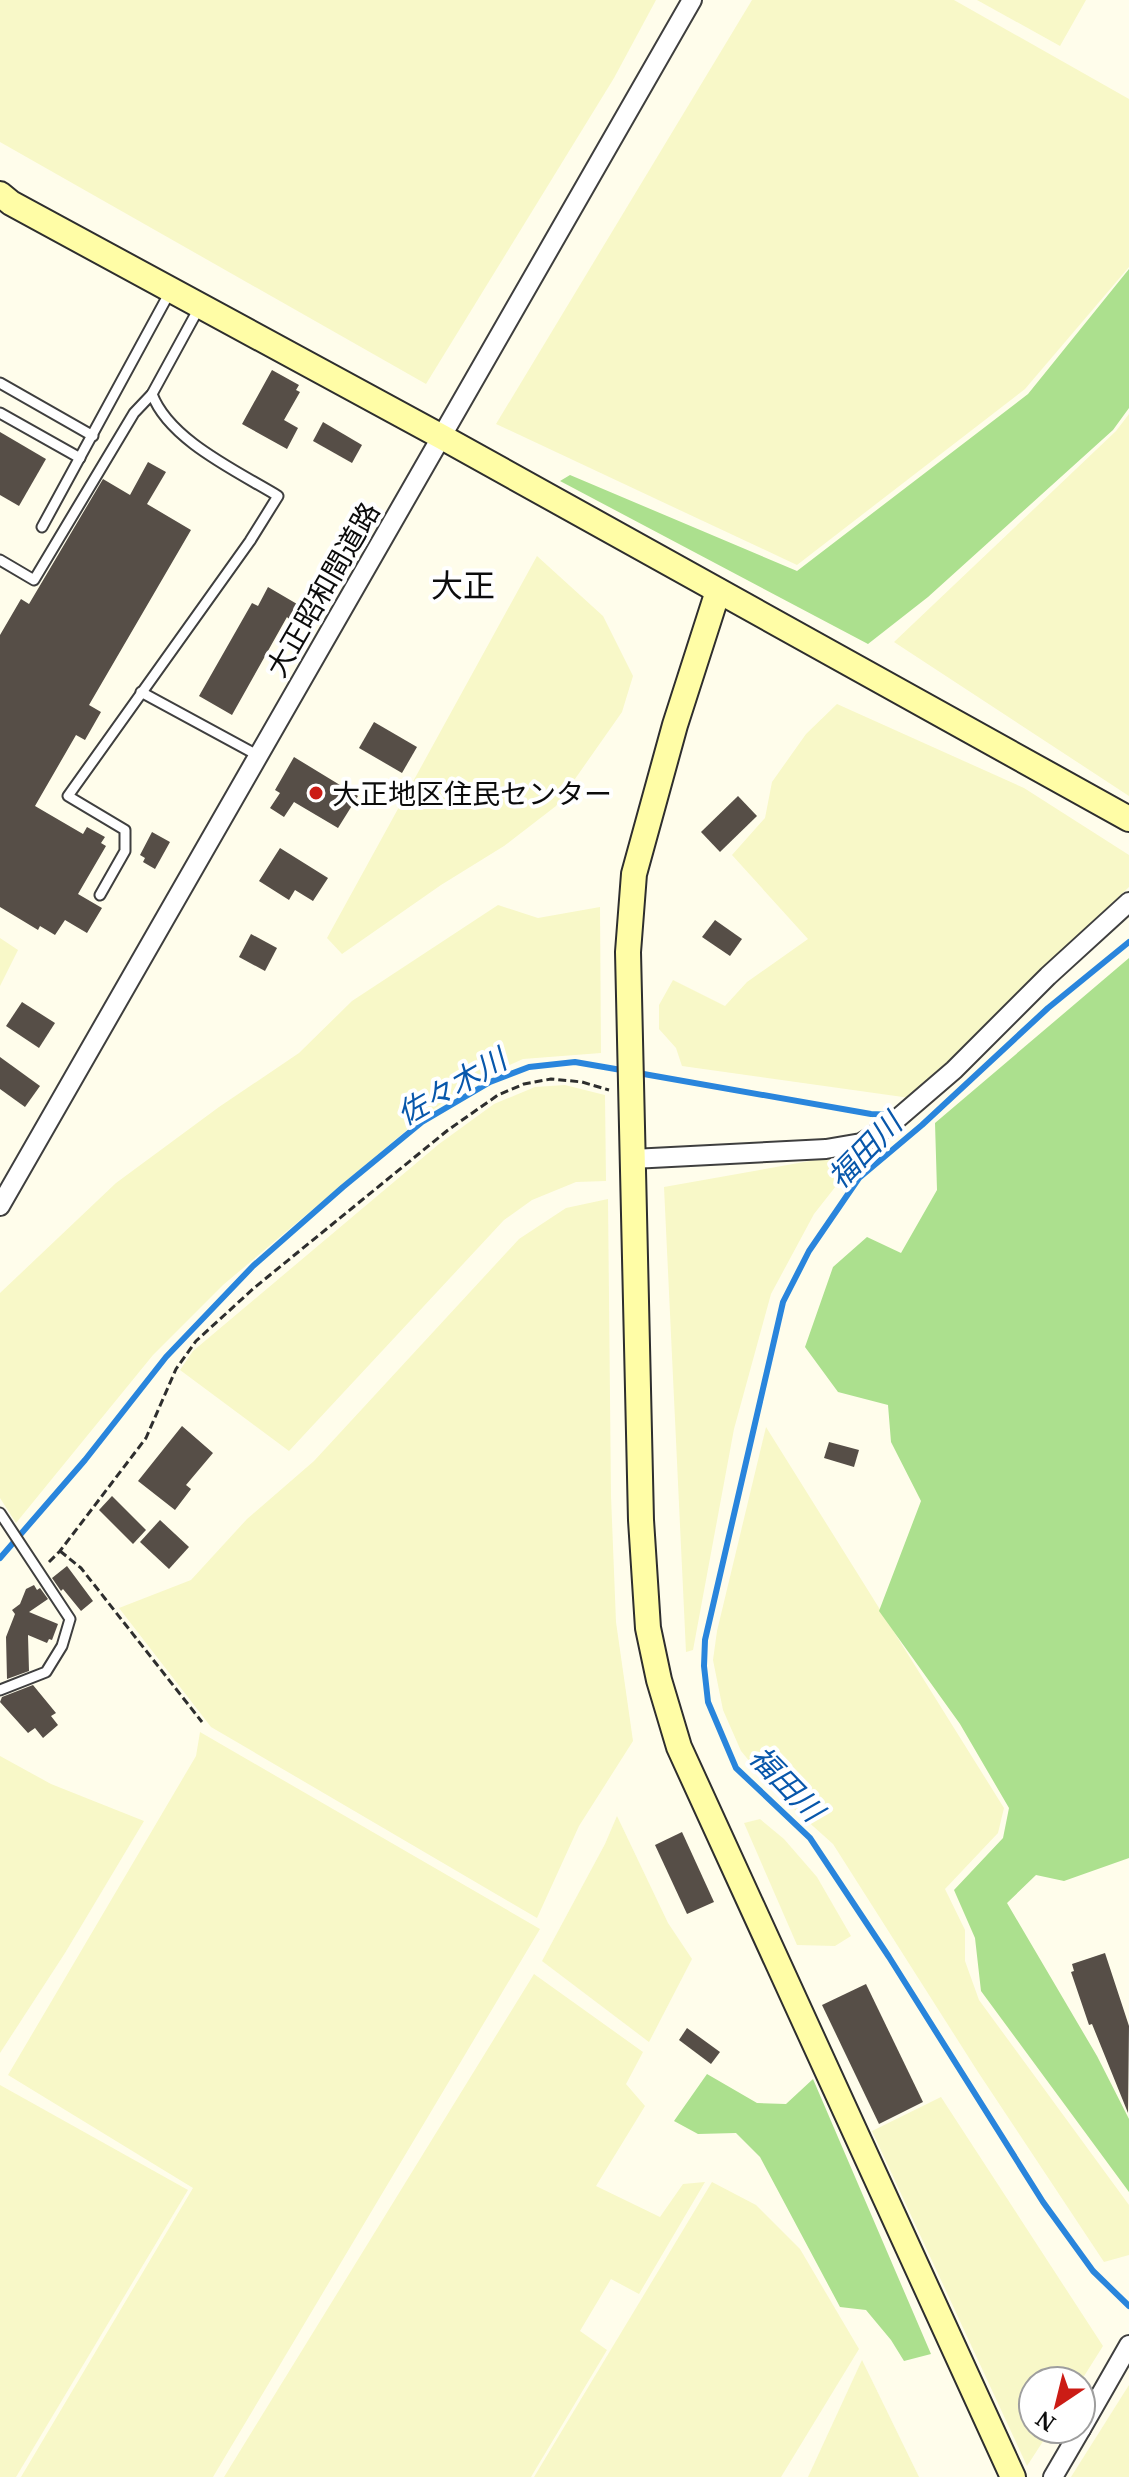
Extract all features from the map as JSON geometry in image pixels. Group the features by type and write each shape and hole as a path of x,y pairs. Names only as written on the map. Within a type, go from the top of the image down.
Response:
{"street":[{"name":"大正昭和間道路","path":"0,1206 692,0"},
{"path":"0,194 11,203 442,437 1129,819"},
{"path":"718,591 675,725 634,874 628,952 641,1520 648,1628 659,1680 679,1747 1013,2477"},
{"path":"632,1159 826,1149 861,1143 913,1107 1129,902"},
{"path":"1097,2401 1129,2345"},
{"path":"1053,2477 1072,2445"}],"lane":[{"path":"42,527 171,290"},
{"path":"0,560 34,580 134,413 152,394 200,305"},
{"path":"0,383 93,436"},
{"path":"100,895 125,851 125,830 68,796 250,541 278,496 193,444 158,410 152,394"},
{"path":"0,413 80,458"},
{"path":"141,692 259,756"},
{"path":"0,1513 70,1619 62,1646 46,1672 0,1690"}],"path":[{"path":"39,1572 60,1551 146,1438 176,1369 196,1341 254,1288 448,1130 498,1095 524,1084 551,1079 582,1082 630,1093"},
{"path":"60,1551 81,1568 202,1722"}],"green space":[{"path":"0,0 656,0 614,78 426,384 0,142"},
{"path":"752,0 954,0 1129,99 1129,267 1025,389 797,565 496,424"},
{"path":"977,0 1086,0 1060,46"},
{"path":"1129,269 1129,408 1113,430 928,597 868,644 560,481 570,475 797,571 1028,394"},
{"path":"1129,414 1129,796 894,642 1116,431"},
{"path":"537,556 603,616 633,676 622,712 556,806 504,846 441,885 342,954 327,938"},
{"path":"837,704 1024,788 1129,855 1129,887 910,1098 682,1066 676,1048 659,1029 659,1005 673,980 725,1006 747,982 808,939 732,855 765,818 772,782 806,734"},
{"path":"498,905 538,918 600,907 601,1053 523,1059 476,1080 421,1118 223,1285 153,1355 16,1523 0,1498 0,1293 116,1183 299,1053 352,1001"},
{"path":"0,938 18,950 0,986"},
{"path":"1129,958 1129,1858 1064,1881 1036,1875 1007,1903 1097,2056 1129,2119 1129,2192 981,1991 975,1938 954,1890 1003,1838 1009,1808 960,1724 879,1611 921,1501 891,1442 888,1405 838,1392 805,1347 833,1267 867,1237 901,1253 937,1190 935,1123"},
{"path":"565,1085 605,1095 606,1181 576,1182 532,1200 504,1220 289,1451 180,1370 193,1351 439,1144 494,1104 535,1087"},
{"path":"849,1154 847,1172 814,1214 771,1294 734,1429 693,1650 686,1652 664,1187"},
{"path":"608,1199 611,1496 616,1622 633,1741 579,1826 537,1918 211,1727 119,1608 191,1580 247,1519 314,1461 519,1239 566,1208"},
{"path":"766,1427 1004,1808 998,1833 945,1889 965,1930 965,1961 979,2000 1129,2205 1129,2255 1104,2262 833,1844 775,1792 741,1751 723,1710 713,1660 717,1631"},
{"path":"200,1732 540,1929 213,2477 21,2477 193,2188 8,2075 196,1756"},
{"path":"0,1756 51,1784 144,1821 65,1953 0,2053"},
{"path":"617,1816 668,1923 692,1959 649,2042 542,1961"},
{"path":"760,1819 784,1839 817,1877 851,1936 835,1946 797,1945 744,1823"},
{"path":"534,1974 643,2052 626,2084 645,2106 596,2186 660,2217 683,2184 705,2182 639,2294 611,2279 580,2331 607,2350 531,2477 224,2477"},
{"path":"707,2074 757,2103 786,2104 813,2079 931,2354 904,2361 866,2310 840,2307 760,2157 736,2133 698,2134 674,2121"},
{"path":"0,2085 188,2190 16,2477 0,2477"},
{"path":"941,2097 1103,2346 1091,2365 1017,2365 1017,2444 872,2131"},
{"path":"712,2182 756,2205 800,2249 859,2349 781,2477 534,2477"},
{"path":"862,2360 919,2477 808,2477"},
{"path":"1129,2385 1129,2477 1071,2477 1091,2445 1097,2445 1097,2436"},
{"path":"1017,2445 1041,2445 1027,2466"}],"building":[{"path":"272,370 299,385 296,390 300,392 284,420 298,428 287,449 242,424"},
{"path":"323,422 362,445 352,463 313,441"},
{"path":"0,432 46,459 19,506 0,495"},
{"path":"148,462 166,472 147,504 191,530 89,705 101,712 85,740 76,735 35,806 83,834 87,827 105,837 101,843 106,846 78,894 102,908 87,933 65,920 55,935 40,926 38,930 0,907 0,635 21,599 29,604 103,479 130,495"},
{"path":"268,587 297,604 232,715 199,696 252,603 258,606"},
{"path":"374,722 417,747 402,773 359,748"},
{"name":"大正地区住民センター","path":"294,757 358,796 338,828 294,802 284,817 270,808 280,793 275,790"},
{"path":"738,796 757,816 720,852 701,832"},
{"path":"152,832 170,842 155,869 143,862 145,858 140,855"},
{"path":"280,848 328,878 313,901 295,890 289,900 259,881"},
{"path":"715,920 742,939 730,956 702,937"},
{"path":"251,934 277,948 265,971 239,957"},
{"path":"22,1002 55,1023 39,1048 6,1026"},
{"path":"0,1057 40,1086 25,1107 0,1089"},
{"path":"182,1426 213,1453 186,1485 191,1489 175,1510 138,1481"},
{"path":"829,1442 859,1450 854,1467 824,1458"},
{"path":"112,1496 146,1530 133,1544 99,1510"},
{"path":"160,1520 189,1547 169,1569 140,1542"},
{"path":"67,1566 93,1601 81,1611 52,1578"},
{"path":"34,1585 48,1599 29,1612 58,1624 52,1640 49,1639 47,1643 28,1635 29,1671 7,1679 6,1637 15,1614 12,1610 20,1604 26,1589"},
{"path":"33,1685 56,1713 51,1716 58,1725 43,1738 35,1728 28,1733 0,1702 2,1697"},
{"path":"682,1832 714,1902 687,1914 655,1845"},
{"path":"1105,1953 1129,2026 1128,2113 1092,2024 1089,2025 1071,1972 1074,1971 1072,1964"},
{"path":"866,1984 923,2102 879,2124 822,2005"},
{"path":"687,2028 720,2052 711,2064 679,2040"}],"waterway":[{"name":"福田川","path":"1129,942 1048,1008 922,1125 859,1178 809,1251 783,1302 705,1640 704,1666 708,1702 736,1768 810,1838 1043,2202 1093,2271 1129,2306"},
{"name":"佐々木川","path":"0,1558 85,1460 166,1357 253,1266 422,1122 490,1082 529,1067 575,1062 627,1071"},
{"name":"佐々木川","path":"638,1073 871,1114 895,1115"}],"place":[{"name":"大正地区住民センター","path":"316,793"}],"district":[{"name":"大正","path":"463,584"}]}
